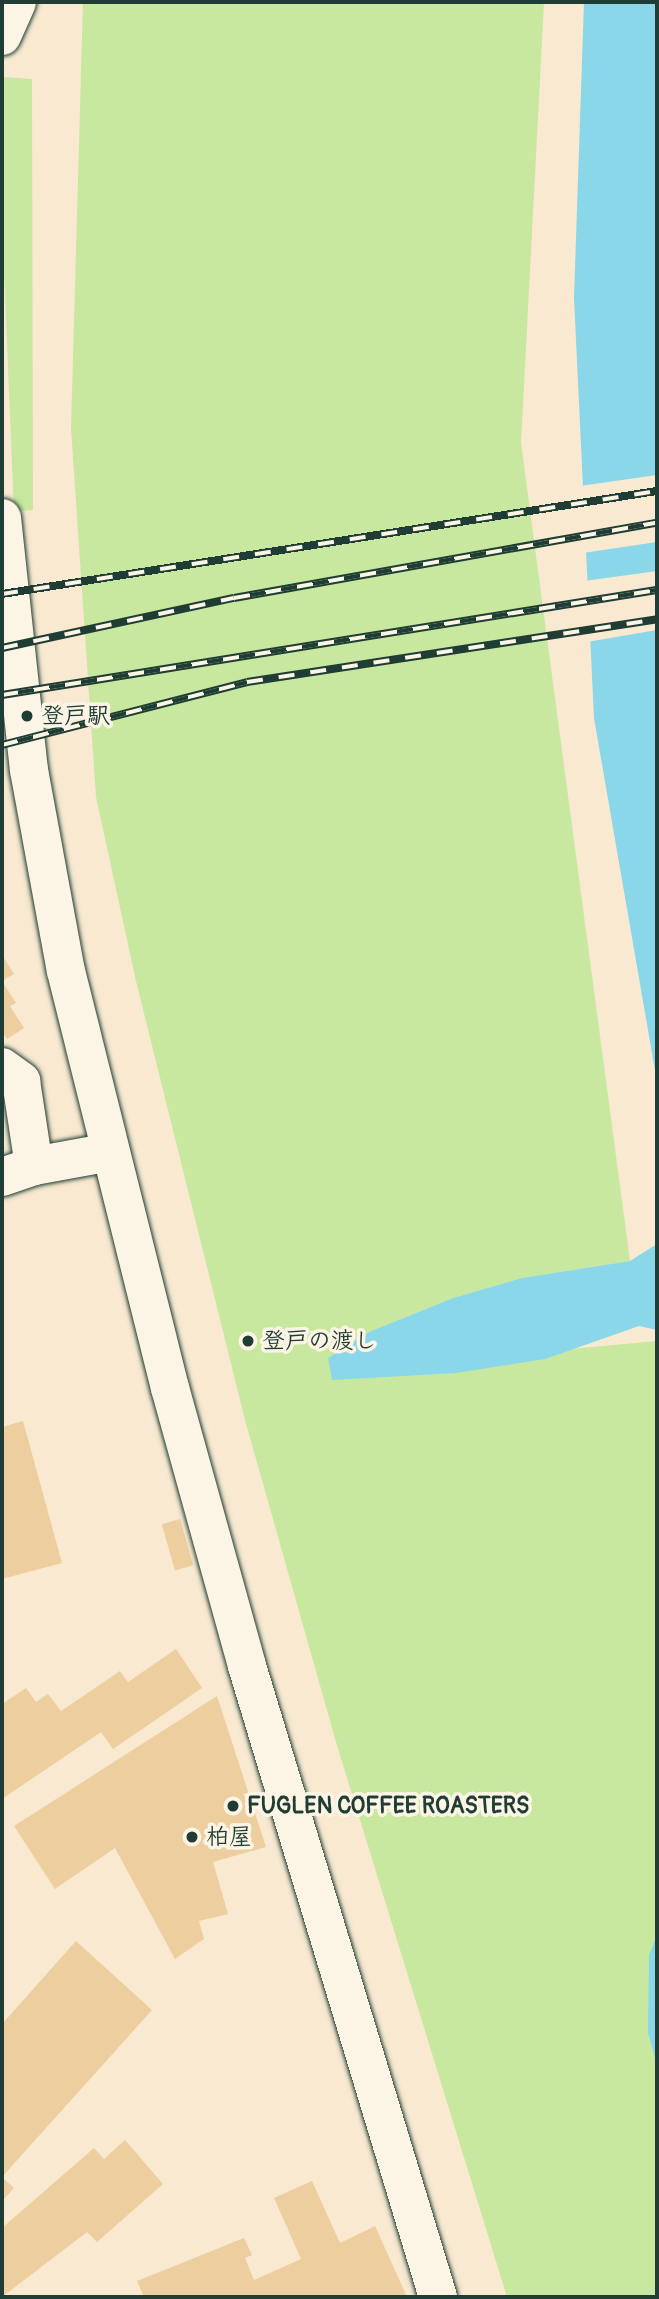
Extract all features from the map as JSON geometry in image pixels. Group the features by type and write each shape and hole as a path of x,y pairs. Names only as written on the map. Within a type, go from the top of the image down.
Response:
{"street":[{"path":"2,36 17,2"},
{"path":"2,518 29,770 66,971 247,1666 439,2297"},
{"path":"2,1067 21,1081 18,1171 111,1152"}],"green space":[{"path":"83,2 544,2 521,443 630,1261 522,1278 453,1298 369,1332 328,1358 331,1371 657,1341 657,2297 507,2297 336,1742 245,1420 136,981 96,797 71,428"},
{"path":"2,77 32,79 33,510 14,511 2,223"}],"water":[{"path":"584,2 657,2 657,1082 594,718 574,298"},
{"path":"657,1244 657,1330 639,1326 545,1359 456,1373 332,1380 328,1358 369,1332 453,1298 522,1278 630,1261"},
{"path":"657,1935 657,2065 648,2033 649,1955"}],"pier":[{"path":"657,475 657,542 583,553 580,486"},
{"path":"657,571 657,630 587,642 584,581"}],"building":[{"name":"登戸駅","path":"52,703 52,718 2,732 2,714"},
{"path":"2,955 14,974 2,981"},
{"path":"2,981 16,1003 10,1006 24,1028 7,1039 2,1031"},
{"path":"23,1421 62,1563 2,1579 2,1427"},
{"path":"180,1519 193,1565 175,1570 162,1524"},
{"path":"176,1649 202,1688 113,1749 101,1732 2,1799 2,1704 26,1688 36,1702 48,1694 61,1711 120,1671 128,1682"},
{"path":"217,1696 266,1847 213,1862 228,1914 199,1921 204,1939 175,1959 115,1848 55,1889 14,1826"},
{"path":"76,1941 152,2010 2,2177 2,2024"},
{"path":"125,2140 163,2184 97,2242 87,2232 2,2297 2,2228 94,2148 104,2159"},
{"path":"2,2177 14,2188 2,2201"},
{"path":"312,2181 340,2243 375,2226 407,2297 144,2297 137,2281 244,2238 252,2255 245,2258 254,2280 301,2259 274,2198"}],"railway":[{"path":"2,594 657,491"},
{"path":"2,648 234,598 657,523"},
{"path":"2,695 657,590"},
{"path":"2,745 247,682 657,619"}],"place":[{"name":"登戸駅","path":"27,716"},
{"name":"登戸の渡し","path":"248,1341"},
{"name":"FUGLEN COFFEE ROASTERS","path":"233,1806"},
{"name":"柏屋","path":"192,1837"}]}
